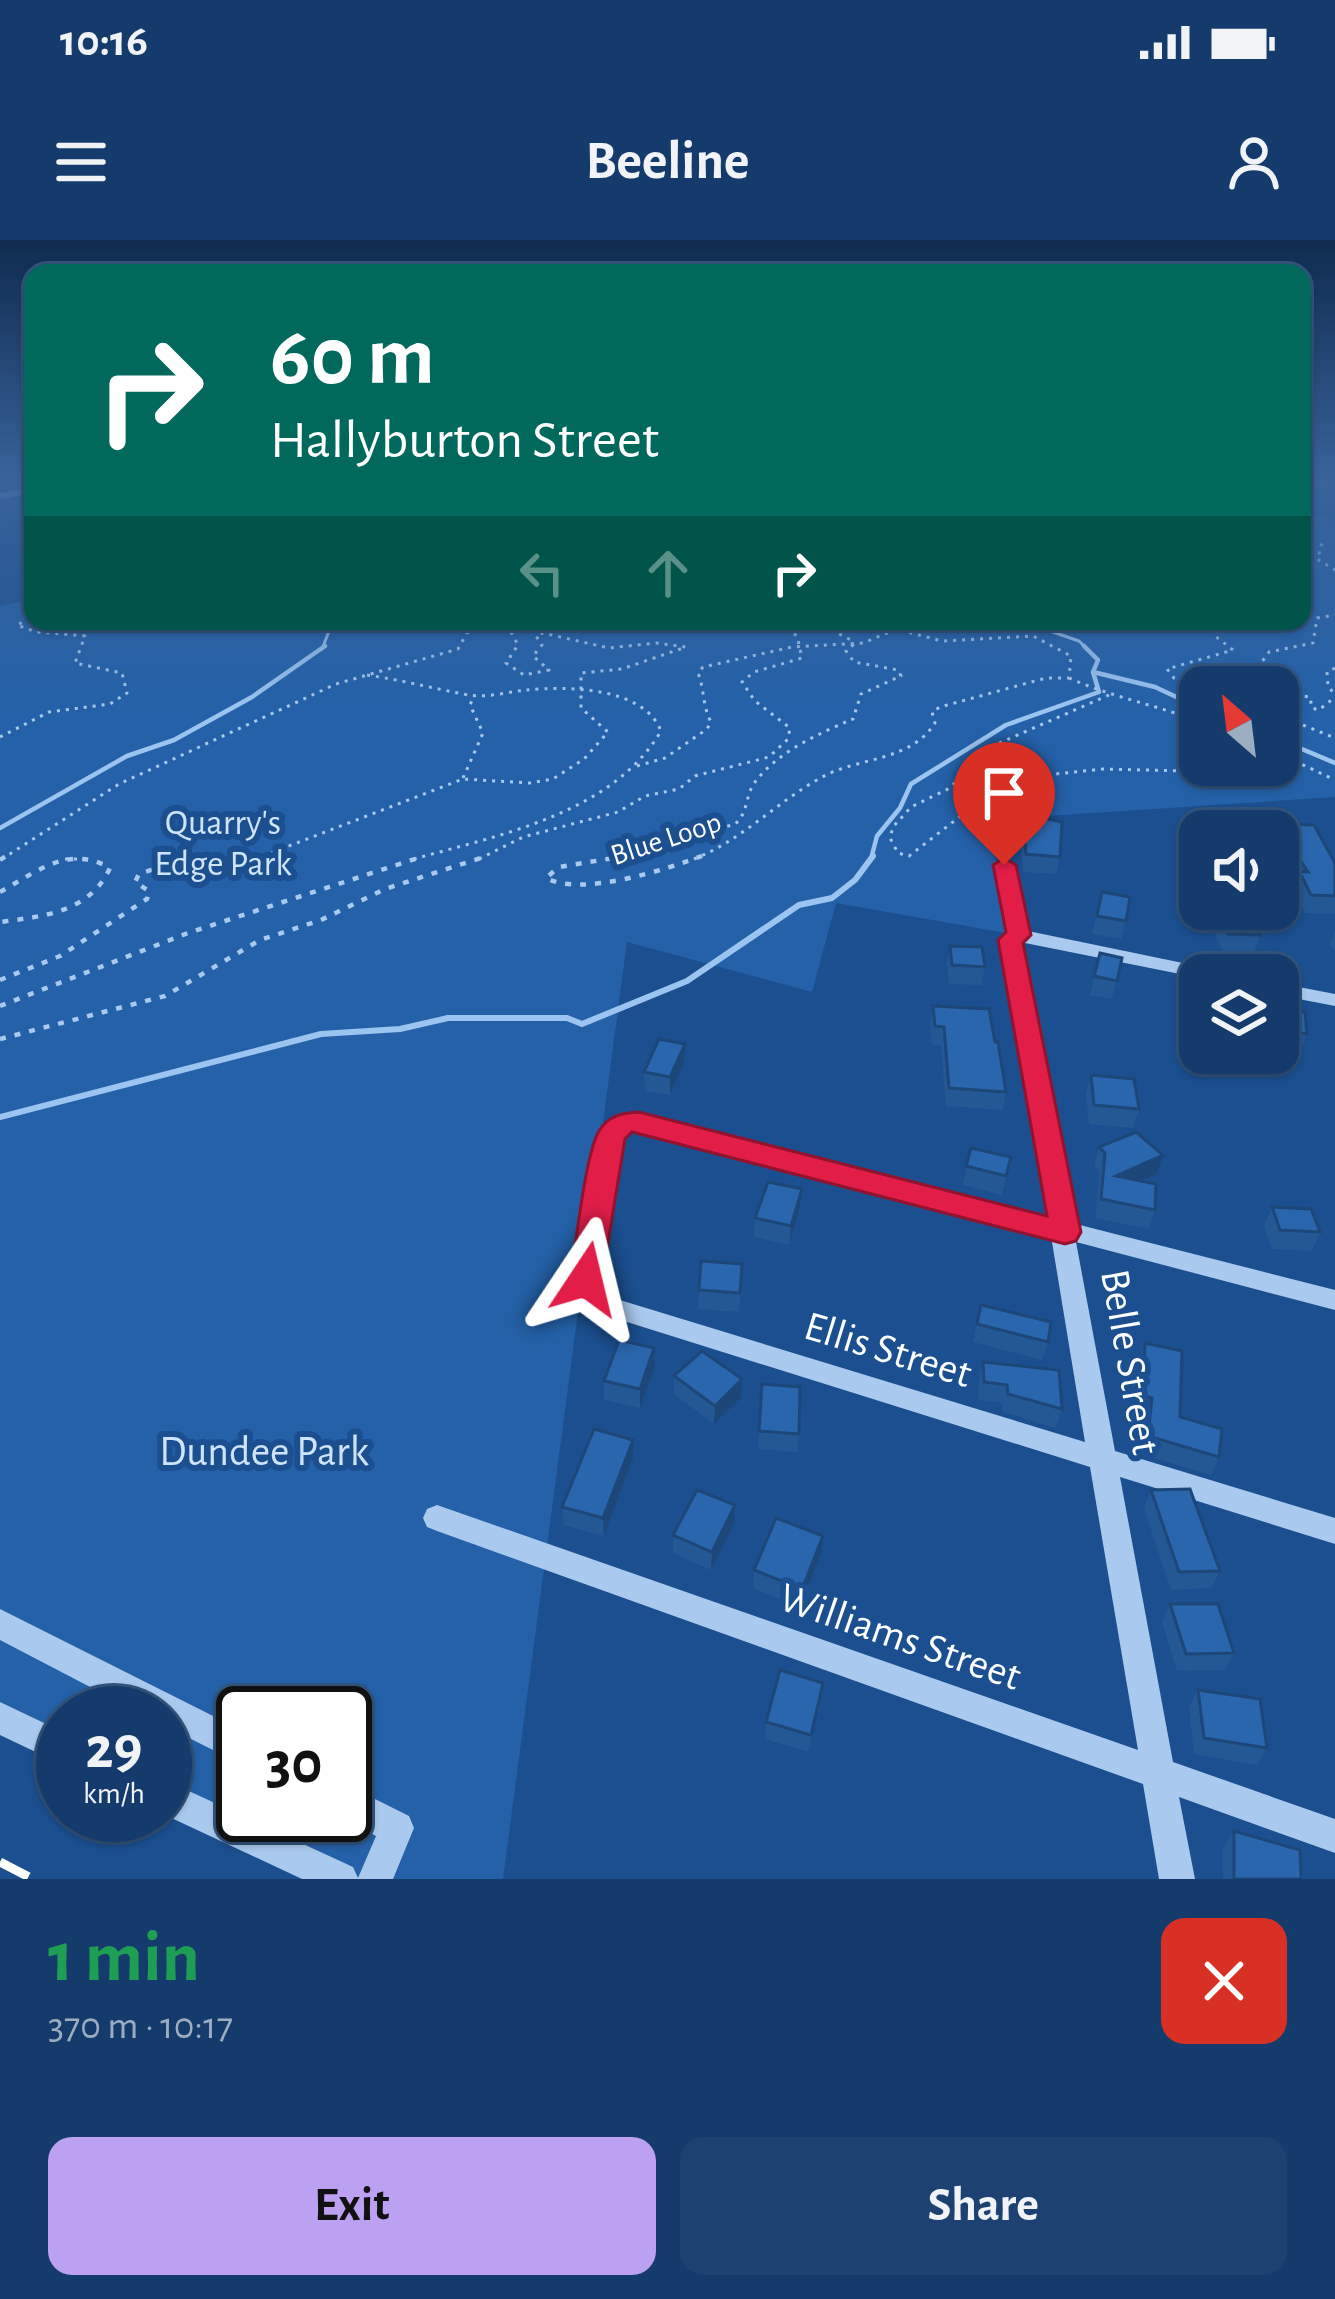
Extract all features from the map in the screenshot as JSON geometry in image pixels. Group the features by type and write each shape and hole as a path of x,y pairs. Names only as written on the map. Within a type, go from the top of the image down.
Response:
{"street":[{"name":"Belle Street","path":"1004,865 1019,935 1010,940 1177,1879"},
{"path":"1019,935 1179,968"},
{"path":"1299,992 1335,1000"},
{"name":"Ellis Street","path":"1065,1232 639,1121 624,1123 611,1136 586,1279 601,1304 1335,1531"},
{"path":"1065,1232 1335,1300"},
{"name":"Williams Street","path":"437,1518 1335,1836"},
{"path":"0,1624 216,1734"},
{"path":"0,1718 36,1736"},
{"path":"192,1810 341,1879"},
{"path":"372,1815 397,1828 375,1879"}],"path":[{"path":"1259,666 1269,652 1313,643 1317,618 1335,615"},
{"path":"0,737 49,712 110,704 127,694 122,673 75,663 86,636 73,632 40,637 25,630"},
{"path":"0,860 118,784 336,684 397,663 452,652 473,630"},
{"path":"0,980 61,959 108,920 147,899 149,891 135,882 144,871 169,865 243,863 463,779 489,776 538,783 582,760 608,731 581,708 583,671 626,668 677,653 685,645 656,643 615,649 543,633 536,636 542,645 533,656 549,670 530,676 506,663 518,645 510,630"},
{"path":"789,630 800,646"},
{"name":"Blue Loop","path":"833,630 853,645 846,651 854,662 898,670 902,676 861,694 853,719 815,735 761,775 751,786 744,816 735,824 605,862 559,867 546,878 549,882 605,881 668,866 721,846 829,775 925,737 935,723 932,712 940,707 1046,678 1069,677"},
{"path":"632,768 665,758 707,729 711,722 702,704 705,690 698,673 704,667 800,646 853,645 889,630"},
{"path":"910,630 942,641 1033,636"},
{"path":"1023,630 1070,656 1069,677 1109,695 1140,699 1179,714"},
{"path":"1179,680 1168,669 1233,650 1215,636 1219,630"},
{"name":"Blue Loop","path":"0,1040 165,996 260,940 321,920 385,890 485,857 523,837 618,812 645,796 679,789 695,776 769,757 788,739 788,723 755,700 742,682 753,671 797,662 802,658 800,646"},
{"path":"1299,694 1319,710 1335,696 1327,676 1335,668"},
{"path":"0,1006 127,953 509,830 577,803 632,768 650,751 661,731 656,715 628,698 518,690 474,696 427,683 367,675"},
{"path":"1109,695 988,748 950,788 911,807 902,817 890,838 898,853 909,856 932,834 1018,784 1135,766 1179,770"},
{"path":"463,779 483,733 470,705 474,696"},
{"path":"1299,723 1335,738"},
{"path":"1299,763 1335,779"},
{"path":"0,892 56,860 94,859 110,868 98,892 80,905 0,922"}],"green space":[{"path":"1311,557 1335,557 1335,797 985,820 1017,935 836,903 812,992 627,942 503,1879 339,1879 262,1842 372,1842 372,1686 216,1686 216,1820 192,1808 192,1686 36,1686 36,1733 0,1716 0,606 24,601 24,630 1311,630"}],"building":[{"path":"1015,812 1062,822 1060,857 1026,854 1024,830 1013,829"},
{"path":"1299,825 1314,825 1335,863 1335,896 1311,895 1299,871 1308,872 1299,858"},
{"path":"1102,892 1130,897 1126,921 1097,916"},
{"path":"1226,930 1258,930 1260,935 1228,934"},
{"path":"950,946 982,947 985,967 952,965"},
{"path":"1100,953 1122,958 1117,981 1094,976"},
{"path":"933,1006 989,1009 1006,1092 949,1088 944,1027 935,1026"},
{"path":"1299,1011 1305,1012 1307,1034 1299,1033"},
{"path":"659,1039 685,1044 670,1077 644,1072"},
{"path":"1091,1075 1134,1079 1139,1109 1094,1105"},
{"path":"1136,1132 1163,1155 1116,1176 1156,1184 1155,1210 1101,1199 1105,1153 1099,1147"},
{"path":"971,1148 1011,1157 1006,1176 966,1166"},
{"path":"768,1182 802,1189 791,1226 755,1218"},
{"path":"1272,1207 1311,1209 1320,1232 1280,1230"},
{"path":"701,1261 742,1264 740,1293 699,1290"},
{"path":"981,1305 1051,1322 1048,1342 977,1324"},
{"path":"619,1340 654,1348 640,1389 604,1381"},
{"path":"1145,1343 1182,1351 1180,1417 1222,1429 1219,1457 1148,1436 1152,1398 1142,1395"},
{"path":"702,1351 742,1379 715,1406 674,1376"},
{"path":"983,1362 1059,1370 1062,1409 1008,1394 1007,1385 984,1382"},
{"path":"762,1384 800,1387 799,1434 759,1431"},
{"path":"594,1429 633,1440 603,1518 562,1507"},
{"path":"1190,1489 1220,1571 1179,1572 1151,1490"},
{"path":"697,1490 735,1505 712,1552 673,1535"},
{"path":"776,1518 823,1536 802,1589 754,1570"},
{"path":"1170,1604 1218,1604 1234,1653 1186,1654"},
{"path":"780,1670 823,1683 811,1735 766,1722"},
{"path":"1198,1690 1260,1699 1267,1748 1204,1738"},
{"path":"1234,1831 1300,1850 1301,1879 1234,1879"}],"waterway":[{"path":"322,648 329,630"},
{"path":"1047,630 1079,641 1098,660 1093,672"},
{"path":"0,828 127,756 174,740 252,697 322,648"},
{"path":"871,858 877,836 900,808 911,784 1006,725 1099,692 1093,672"},
{"path":"1093,672 1155,687 1179,698"},
{"path":"1299,748 1335,763"},
{"path":"0,1117 321,1034 400,1029 448,1018 567,1018 582,1024 687,981 799,905 832,898 855,880 871,858"}],"railway":[{"path":"0,1862 33,1879"}],"route":[{"path":"586,1279 611,1136 624,1123 639,1121 1065,1232 1010,940 1019,935 1004,865"}],"park label":[{"name":"Quarry's Edge Park","path":"223,844"},
{"name":"Dundee Park","path":"264,1452"}]}
